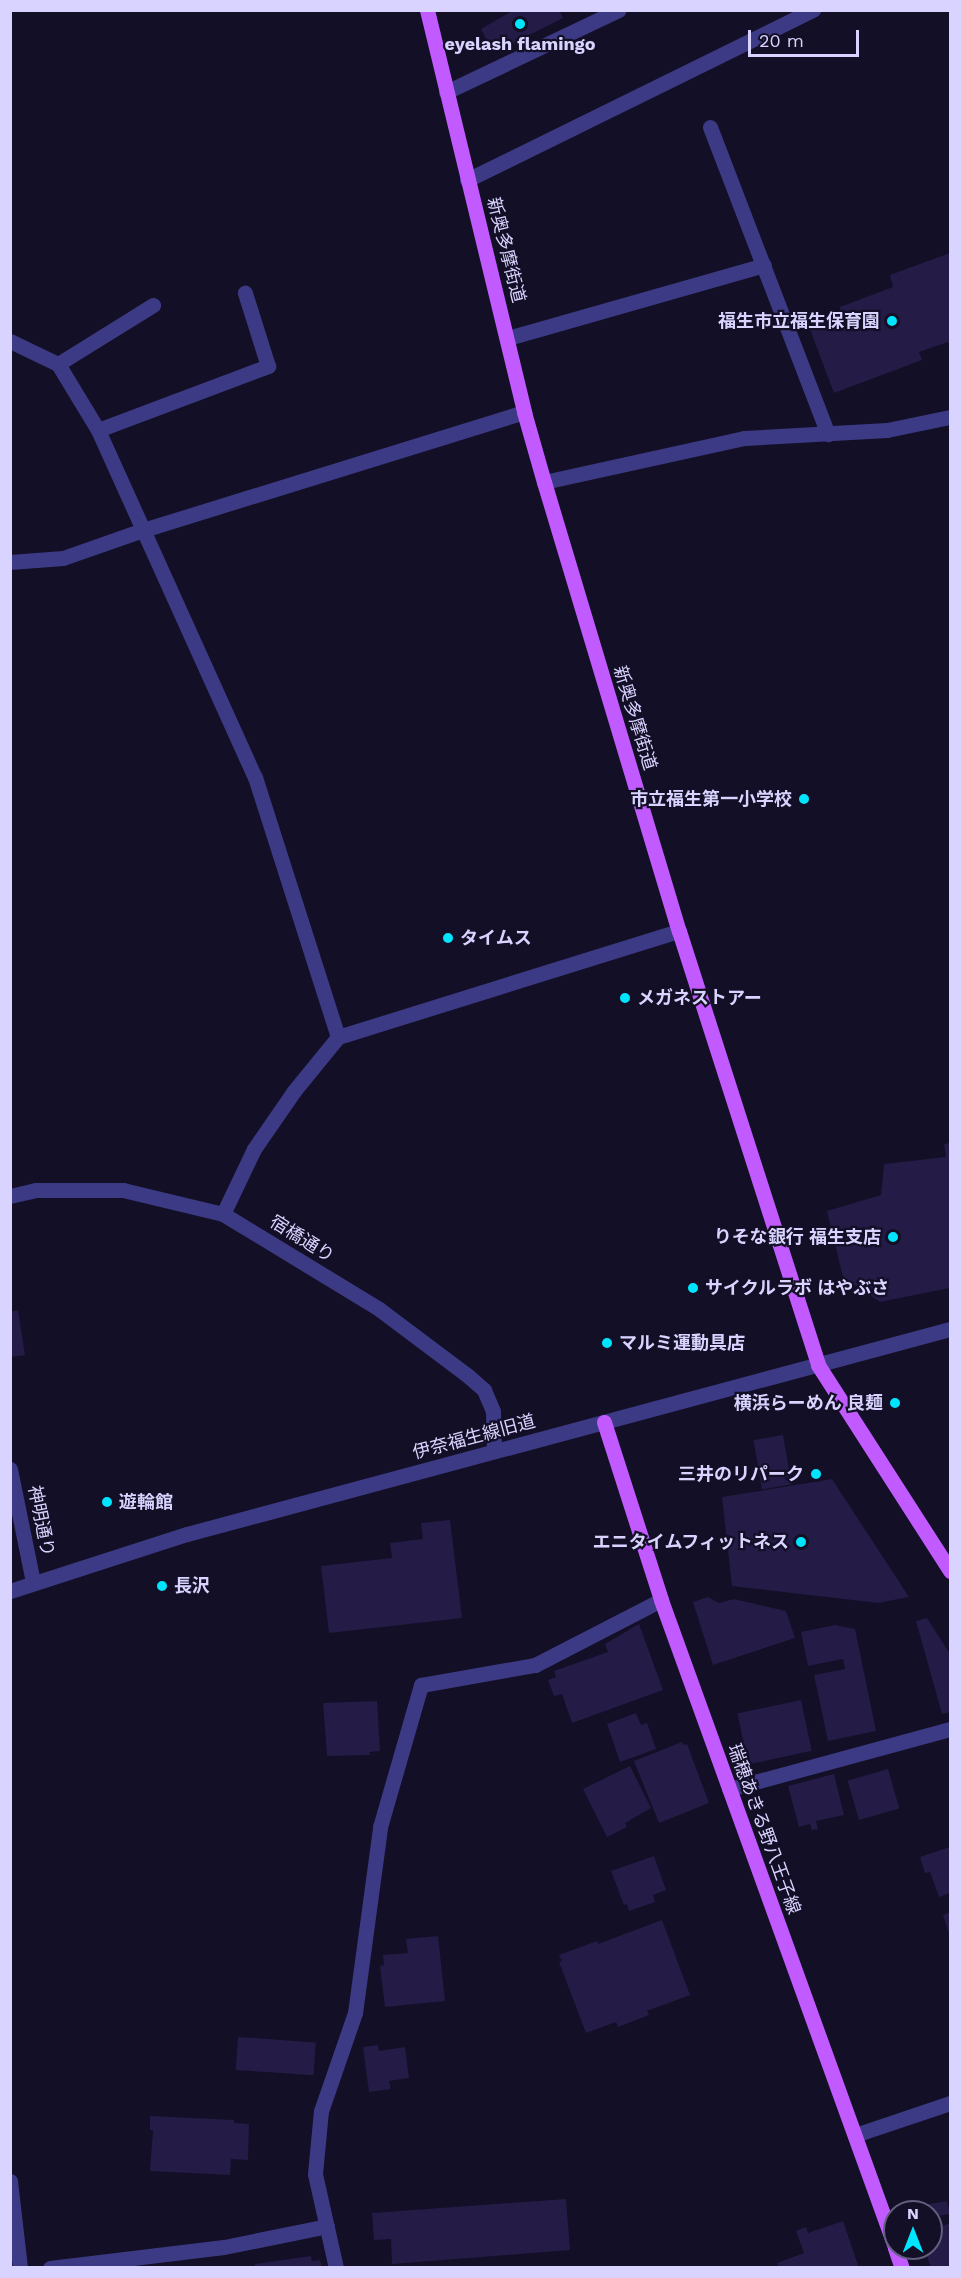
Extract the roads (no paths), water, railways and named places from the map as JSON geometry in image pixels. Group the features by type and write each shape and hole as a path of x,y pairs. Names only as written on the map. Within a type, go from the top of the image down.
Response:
{"main road":[{"name":"新奥多摩街道","path":"427,10 467,180 508,338 524,412 544,482 679,932 818,1365 951,1571"},
{"name":"瑞穂あきる野八王子線","path":"604,1422 661,1600 883,2213"}],"street":[{"path":"447,92 619,10"},
{"path":"467,180 813,10"},
{"path":"710,127 828,434"},
{"path":"508,338 764,265"},
{"path":"98,430 268,366 245,292"},
{"path":"58,364 153,305"},
{"path":"10,342 58,364 98,430 255,777 338,1037"},
{"path":"10,562 63,558 143,530 524,412"},
{"path":"544,482 744,438 887,430 951,417"},
{"path":"223,1214 254,1149 294,1090 338,1037 679,932"},
{"name":"宿橋通り","path":"10,1196 36,1190 123,1190 223,1214 379,1309 467,1375 484,1390 493,1411 494,1451"},
{"name":"伊奈福生線旧道","path":"10,1591 187,1534 951,1329"},
{"name":"神明通り","path":"10,1469 33,1582"},
{"path":"336,2268 315,2174 321,2111 355,2013 380,1827 421,1685 535,1665 661,1600"},
{"path":"729,1790 951,1729"},
{"path":"855,2135 951,2103"},
{"path":"10,2181 20,2268"},
{"path":"50,2268 224,2247 327,2226"}],"place":[{"name":"eyelash flamingo","path":"520,24"},
{"name":"福生市立福生保育園","path":"892,321"},
{"name":"市立福生第一小学校","path":"804,799"},
{"name":"タイムス","path":"448,938"},
{"name":"メガネストアー","path":"625,998"},
{"name":"りそな銀行 福生支店","path":"893,1237"},
{"name":"サイクルラボ はやぶさ","path":"693,1288"},
{"name":"マルミ運動具店","path":"607,1343"},
{"name":"横浜らーめん 良麺","path":"895,1403"},
{"name":"三井のリパーク","path":"816,1474"},
{"name":"遊輪館","path":"107,1502"},
{"name":"エニタイムフィットネス","path":"801,1542"},
{"name":"長沢","path":"162,1586"}]}
